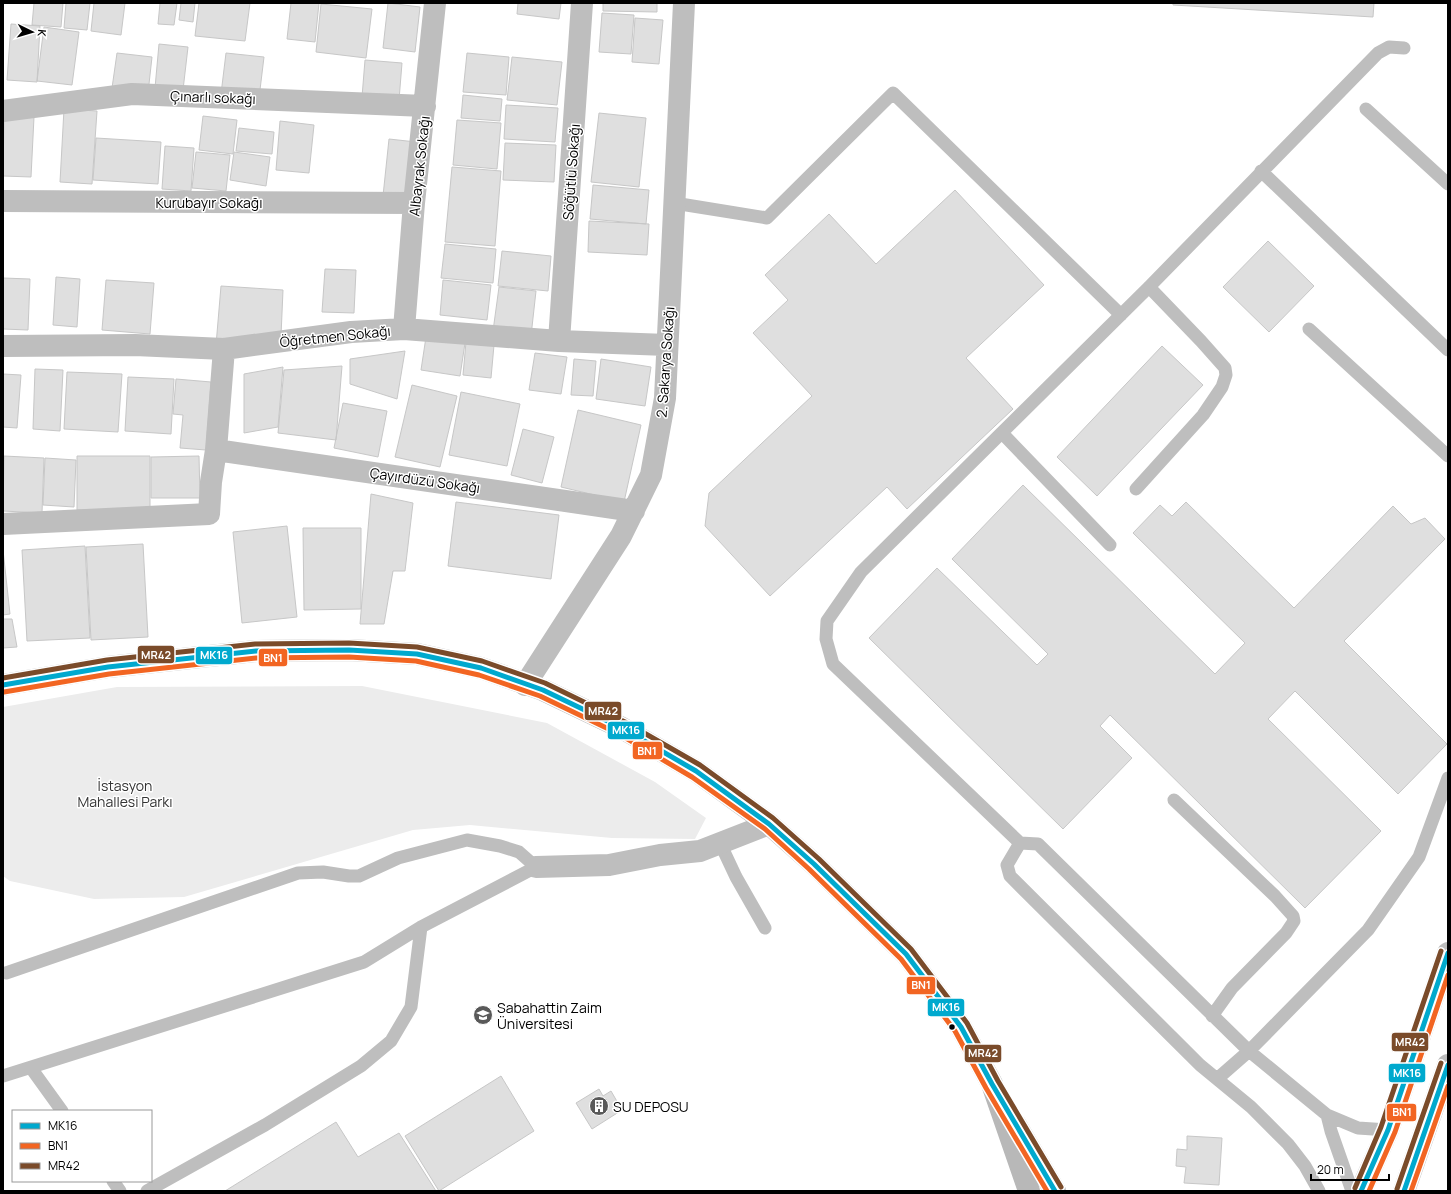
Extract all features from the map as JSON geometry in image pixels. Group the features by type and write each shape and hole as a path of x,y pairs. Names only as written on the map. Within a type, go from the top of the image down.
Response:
{"main road":[{"path":"3,685 108,667 256,651 349,650 417,654 481,668 543,690 622,728 696,771 769,824 814,864 906,954 960,1027 1055,1191"},
{"path":"992,1084 1029,1191"}],"street":[{"name":"Albayrak Sokağı","path":"404,329 414,203 436,3"},
{"name":"Söğütlü Sokağı","path":"559,341 582,3"},
{"name":"2. Sakarya Sokağı","path":"525,684 621,536 651,475 665,398 684,3"},
{"name":"Çınarlı sokağı","path":"3,111 132,94 425,106"},
{"name":"Kurubayır Sokağı","path":"3,201 414,203"},
{"name":"Öğretmen Sokağı","path":"3,346 135,345 224,349 351,332 404,329 559,341 667,345"},
{"path":"3,524 209,514 224,349"},
{"name":"Çayırdüzü Sokağı","path":"216,450 634,511"},
{"path":"536,866 609,865 660,855 700,851 769,824"},
{"path":"1360,1191 1388,1130 1448,953"},
{"path":"1404,1191 1448,1065"}],"lane":[{"path":"1388,1130 1358,1128 1327,1116 1249,1051 1038,844 1020,843 833,664 826,639 827,621 861,572 1149,287 1378,53 1389,47 1404,48"},
{"path":"674,203 767,218 893,93 1121,315"},
{"path":"1366,109 1448,184"},
{"path":"1262,171 1448,350"},
{"path":"1136,489 1203,415 1222,387 1226,375 1225,368 1149,287"},
{"path":"1309,329 1448,456"},
{"path":"1002,433 1110,546"},
{"path":"1217,1079 1249,1051 1368,930 1419,858 1448,778"},
{"path":"1174,800 1276,896 1293,916 1294,921 1286,934 1232,988 1212,1016"},
{"path":"3,1076 364,962 421,927 536,866 519,852 500,846 467,840 398,858 360,876 322,872 298,873 6,973"},
{"path":"720,843 736,877 765,928"},
{"path":"1020,843 1007,865 1010,876 1147,1014 1200,1065 1251,1107 1288,1144 1305,1166 1319,1191"},
{"path":"147,1191 265,1125 361,1066 391,1041 411,1007 421,927"},
{"path":"31,1068 61,1110"},
{"path":"1327,1116 1352,1191"},
{"path":"114,1182 120,1191"}],"green space":[{"name":"İstasyon Mahallesi Parkı","path":"362,686 547,723 655,782 706,818 695,839 612,838 470,825 413,830 184,897 94,899 10,881 3,876 3,707 117,687"}],"building":[{"path":"34,3 63,3 61,27 32,25"},
{"path":"66,3 90,3 87,30 64,28"},
{"path":"94,3 125,3 121,35 91,31"},
{"path":"160,3 177,3 174,25 158,24"},
{"path":"181,3 195,3 193,22 179,20"},
{"path":"199,3 250,3 245,41 195,36"},
{"path":"291,3 319,3 315,42 287,39"},
{"path":"388,3 420,7 415,52 383,48"},
{"path":"518,3 561,3 559,19 517,14"},
{"path":"603,3 657,3 657,12 603,11"},
{"path":"1173,3 1374,3 1373,17 1173,5"},
{"path":"321,4 372,9 366,58 316,52"},
{"path":"602,13 634,15 631,54 599,52"},
{"path":"635,18 663,20 659,64 632,62"},
{"path":"11,24 40,26 37,82 7,80"},
{"path":"44,27 79,32 72,85 37,81"},
{"path":"159,44 188,47 183,90 155,88"},
{"path":"117,53 152,57 148,93 112,88"},
{"path":"226,53 264,57 259,98 221,94"},
{"path":"467,53 509,57 506,95 463,92"},
{"path":"512,57 562,62 557,105 507,100"},
{"path":"365,60 402,63 399,100 362,97"},
{"path":"463,95 502,99 500,121 461,118"},
{"path":"506,105 558,108 555,142 504,139"},
{"path":"64,109 97,111 92,184 60,182"},
{"path":"599,113 646,118 639,187 591,182"},
{"path":"4,115 34,117 31,177 3,176"},
{"path":"203,116 237,120 233,154 199,150"},
{"path":"457,120 501,123 497,169 453,165"},
{"path":"280,121 314,125 309,173 276,170"},
{"path":"239,128 274,132 272,154 236,151"},
{"path":"96,138 161,142 158,184 93,180"},
{"path":"389,139 416,142 409,199 383,196"},
{"path":"505,143 556,145 554,182 503,180"},
{"path":"165,146 194,148 191,191 162,189"},
{"path":"196,152 230,155 226,191 192,188"},
{"path":"234,152 270,157 266,186 230,180"},
{"path":"452,167 501,171 495,246 445,242"},
{"path":"593,185 649,190 646,224 590,219"},
{"path":"955,190 1044,285 966,358 1013,409 907,509 887,487 770,596 705,526 709,493 812,396 753,333 788,300 765,275 829,214 876,264"},
{"path":"589,221 649,224 647,255 588,252"},
{"path":"1268,241 1314,286 1269,332 1223,287"},
{"path":"445,244 496,249 493,283 441,278"},
{"path":"502,251 551,256 548,291 498,286"},
{"path":"325,269 356,270 354,313 322,312"},
{"path":"56,277 80,279 77,327 53,325"},
{"path":"3,278 30,279 28,330 3,329"},
{"path":"106,280 154,283 150,334 102,330"},
{"path":"443,280 491,285 487,320 440,315"},
{"path":"221,286 283,290 281,336 216,345"},
{"path":"499,287 536,291 531,336 493,331"},
{"path":"426,337 465,343 460,376 421,370"},
{"path":"466,342 494,345 491,378 463,375"},
{"path":"1162,346 1203,385 1097,496 1057,457"},
{"path":"405,351 397,399 350,384 350,359"},
{"path":"535,353 567,357 561,394 529,390"},
{"path":"574,359 596,361 593,396 571,395"},
{"path":"601,359 651,367 645,406 596,399"},
{"path":"342,366 336,440 278,433 284,370"},
{"path":"283,367 278,427 244,433 244,374"},
{"path":"35,369 63,370 60,431 33,429"},
{"path":"67,372 122,374 118,432 64,429"},
{"path":"3,374 21,375 17,428 3,427"},
{"path":"128,377 174,379 171,434 125,431"},
{"path":"176,379 211,382 206,450 180,448 183,415 173,414"},
{"path":"412,385 457,396 440,467 395,457"},
{"path":"461,392 520,404 507,466 449,455"},
{"path":"343,403 387,411 378,457 334,448"},
{"path":"578,410 641,425 624,502 561,487"},
{"path":"523,429 554,437 542,483 511,475"},
{"path":"4,456 44,458 42,513 3,511"},
{"path":"77,456 150,456 150,510 77,510"},
{"path":"199,456 200,498 151,498 151,457"},
{"path":"45,458 76,460 74,507 43,505"},
{"path":"1023,485 1215,674 1245,643 1133,533 1160,505 1172,516 1186,502 1294,608 1393,506 1411,524 1425,518 1445,539 1344,641 1447,744 1398,794 1295,691 1268,719 1381,831 1305,908 1110,715 1100,726 1132,758 1063,829 869,638 937,568 1037,665 1048,654 952,559"},
{"path":"371,494 413,503 405,571 393,571 384,624 360,624"},
{"path":"456,502 559,515 551,579 448,566"},
{"path":"287,526 297,617 242,623 233,532"},
{"path":"303,528 361,528 361,609 304,610"},
{"path":"143,544 148,637 91,640 86,547"},
{"path":"85,546 90,638 27,641 22,550"},
{"path":"3,550 10,614 3,615"},
{"path":"3,619 12,619 17,647 3,648"},
{"path":"501,1076 534,1131 439,1191 405,1136"},
{"name":"SU DEPOSU","path":"599,1089 603,1096 611,1091 622,1110 592,1129 576,1103"},
{"path":"336,1122 358,1157 399,1133 436,1191 225,1191"},
{"path":"1187,1136 1222,1138 1219,1185 1184,1183 1186,1167 1176,1166 1177,1149 1187,1150"}],"transit line":[{"name":"MR42","path":"3,678 107,660 255,644 349,643 417,647 482,661 545,683 625,722 700,765 773,818 819,859 911,949 967,1023 998,1081 1061,1187"},
{"name":"MK16","path":"3,685 108,667 256,651 349,650 417,654 481,668 543,690 622,728 696,771 769,824 814,864 906,954 961,1027 992,1084 1055,1191"},
{"name":"BN1","path":"4,692 109,674 256,658 349,657 416,661 479,675 540,696 619,734 692,777 765,829 809,869 901,959 955,1031 986,1088 1047,1191"},
{"name":"MR42","path":"1355,1188 1381,1127 1441,951"},
{"name":"MK16","path":"1361,1191 1388,1130 1448,953"},
{"name":"BN1","path":"1369,1191 1395,1132 1448,975"},
{"name":"MR42","path":"1397,1189 1441,1063"},
{"name":"MK16","path":"1404,1191 1448,1065"},
{"name":"BN1","path":"1411,1191 1448,1086"}],"place":[{"name":"Sabahattin Zaim Üniversitesi","path":"483,1015"},
{"name":"SU DEPOSU","path":"599,1106"}]}
